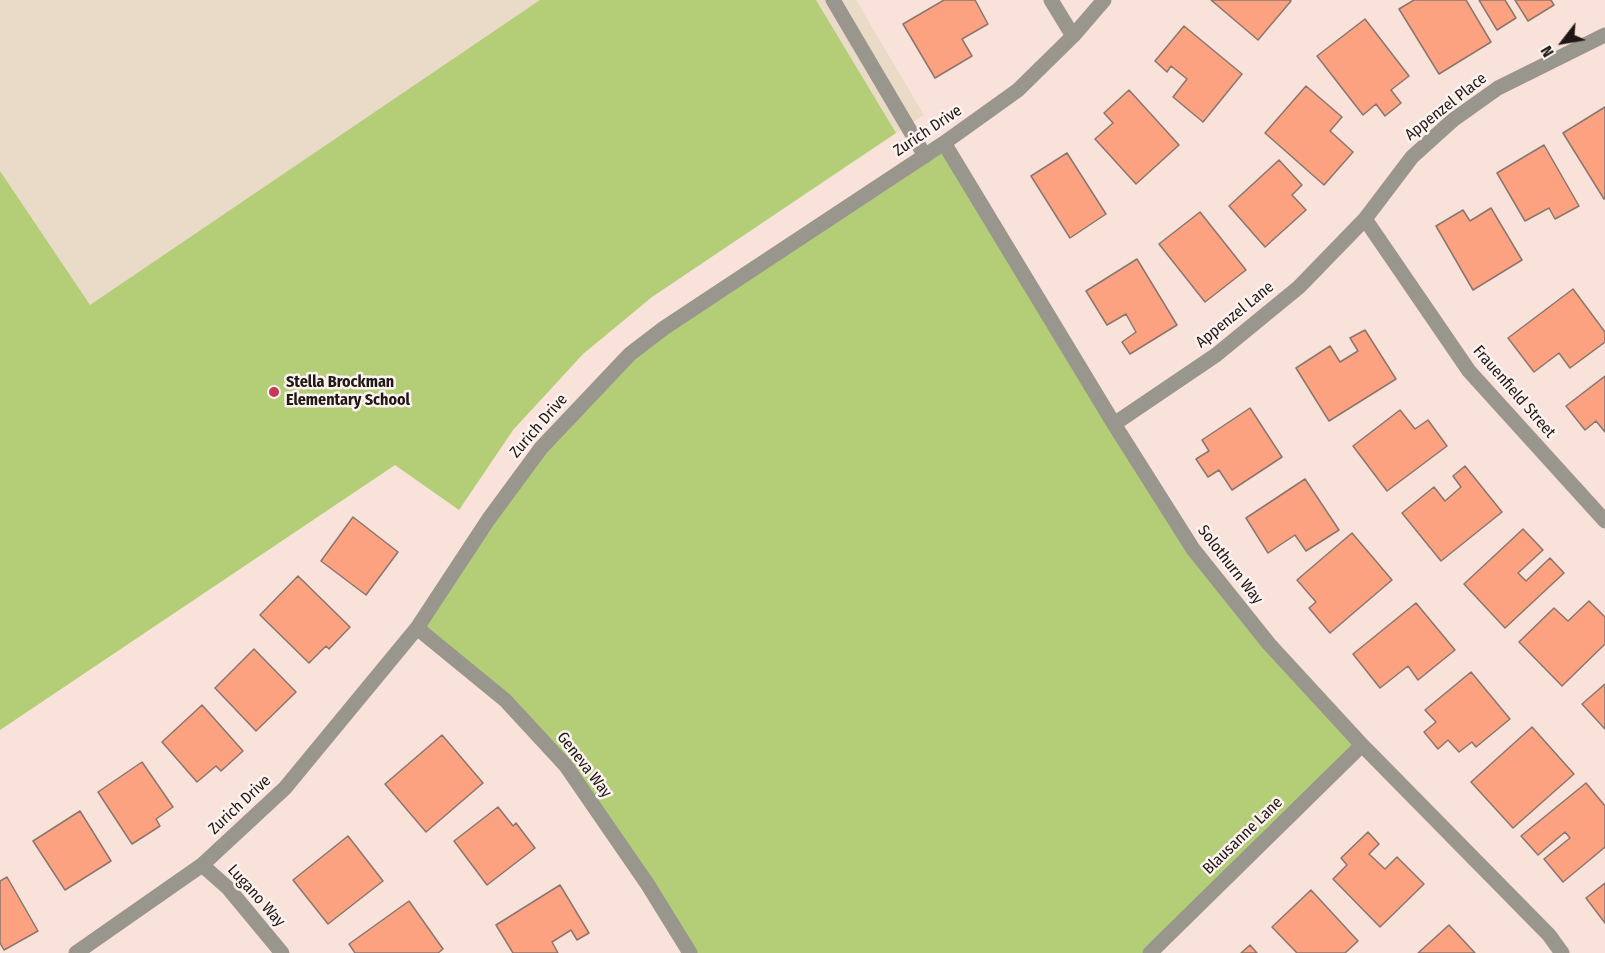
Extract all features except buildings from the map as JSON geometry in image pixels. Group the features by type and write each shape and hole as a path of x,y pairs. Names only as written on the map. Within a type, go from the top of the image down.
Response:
{"street":[{"path":"833,0 925,156"},
{"path":"1051,0 1073,36"},
{"name":"Zurich Drive","path":"76,953 202,865 285,788 417,628 488,520 541,448 630,354 664,328 925,156 1018,90 1073,36 1104,0"},
{"name":"Appenzel Place","path":"1365,219 1412,157 1454,120 1498,88 1605,35"},
{"name":"Solothurn Way","path":"944,143 1114,424 1193,549 1269,644 1362,745 1550,935 1562,953"},
{"name":"Appenzel Lane","path":"1114,424 1216,355 1281,302 1299,287 1365,219"},
{"name":"Frauenfield Street","path":"1365,219 1469,371 1605,521"},
{"name":"Geneva Way","path":"417,628 505,700 566,766 648,885 690,953"},
{"name":"Blausanne Lane","path":"1150,953 1362,745"},
{"name":"Lugano Way","path":"202,865 228,888 282,953"}],"shaded area":[{"name":"Stella Brockman Elementary School","path":"0,0 856,0 924,115 652,297 583,354 513,430 459,510 395,465 0,730"}],"green space":[{"name":"Stella Brockman Elementary School","path":"540,0 816,0 896,133 652,297 583,354 513,430 459,510 395,465 0,730 0,171 90,305"},
{"path":"944,143 1193,549 1362,745 1150,953 690,953 566,766 417,628 488,520 630,354"}],"place":[{"name":"Stella Brockman Elementary School","path":"274,392"}]}
